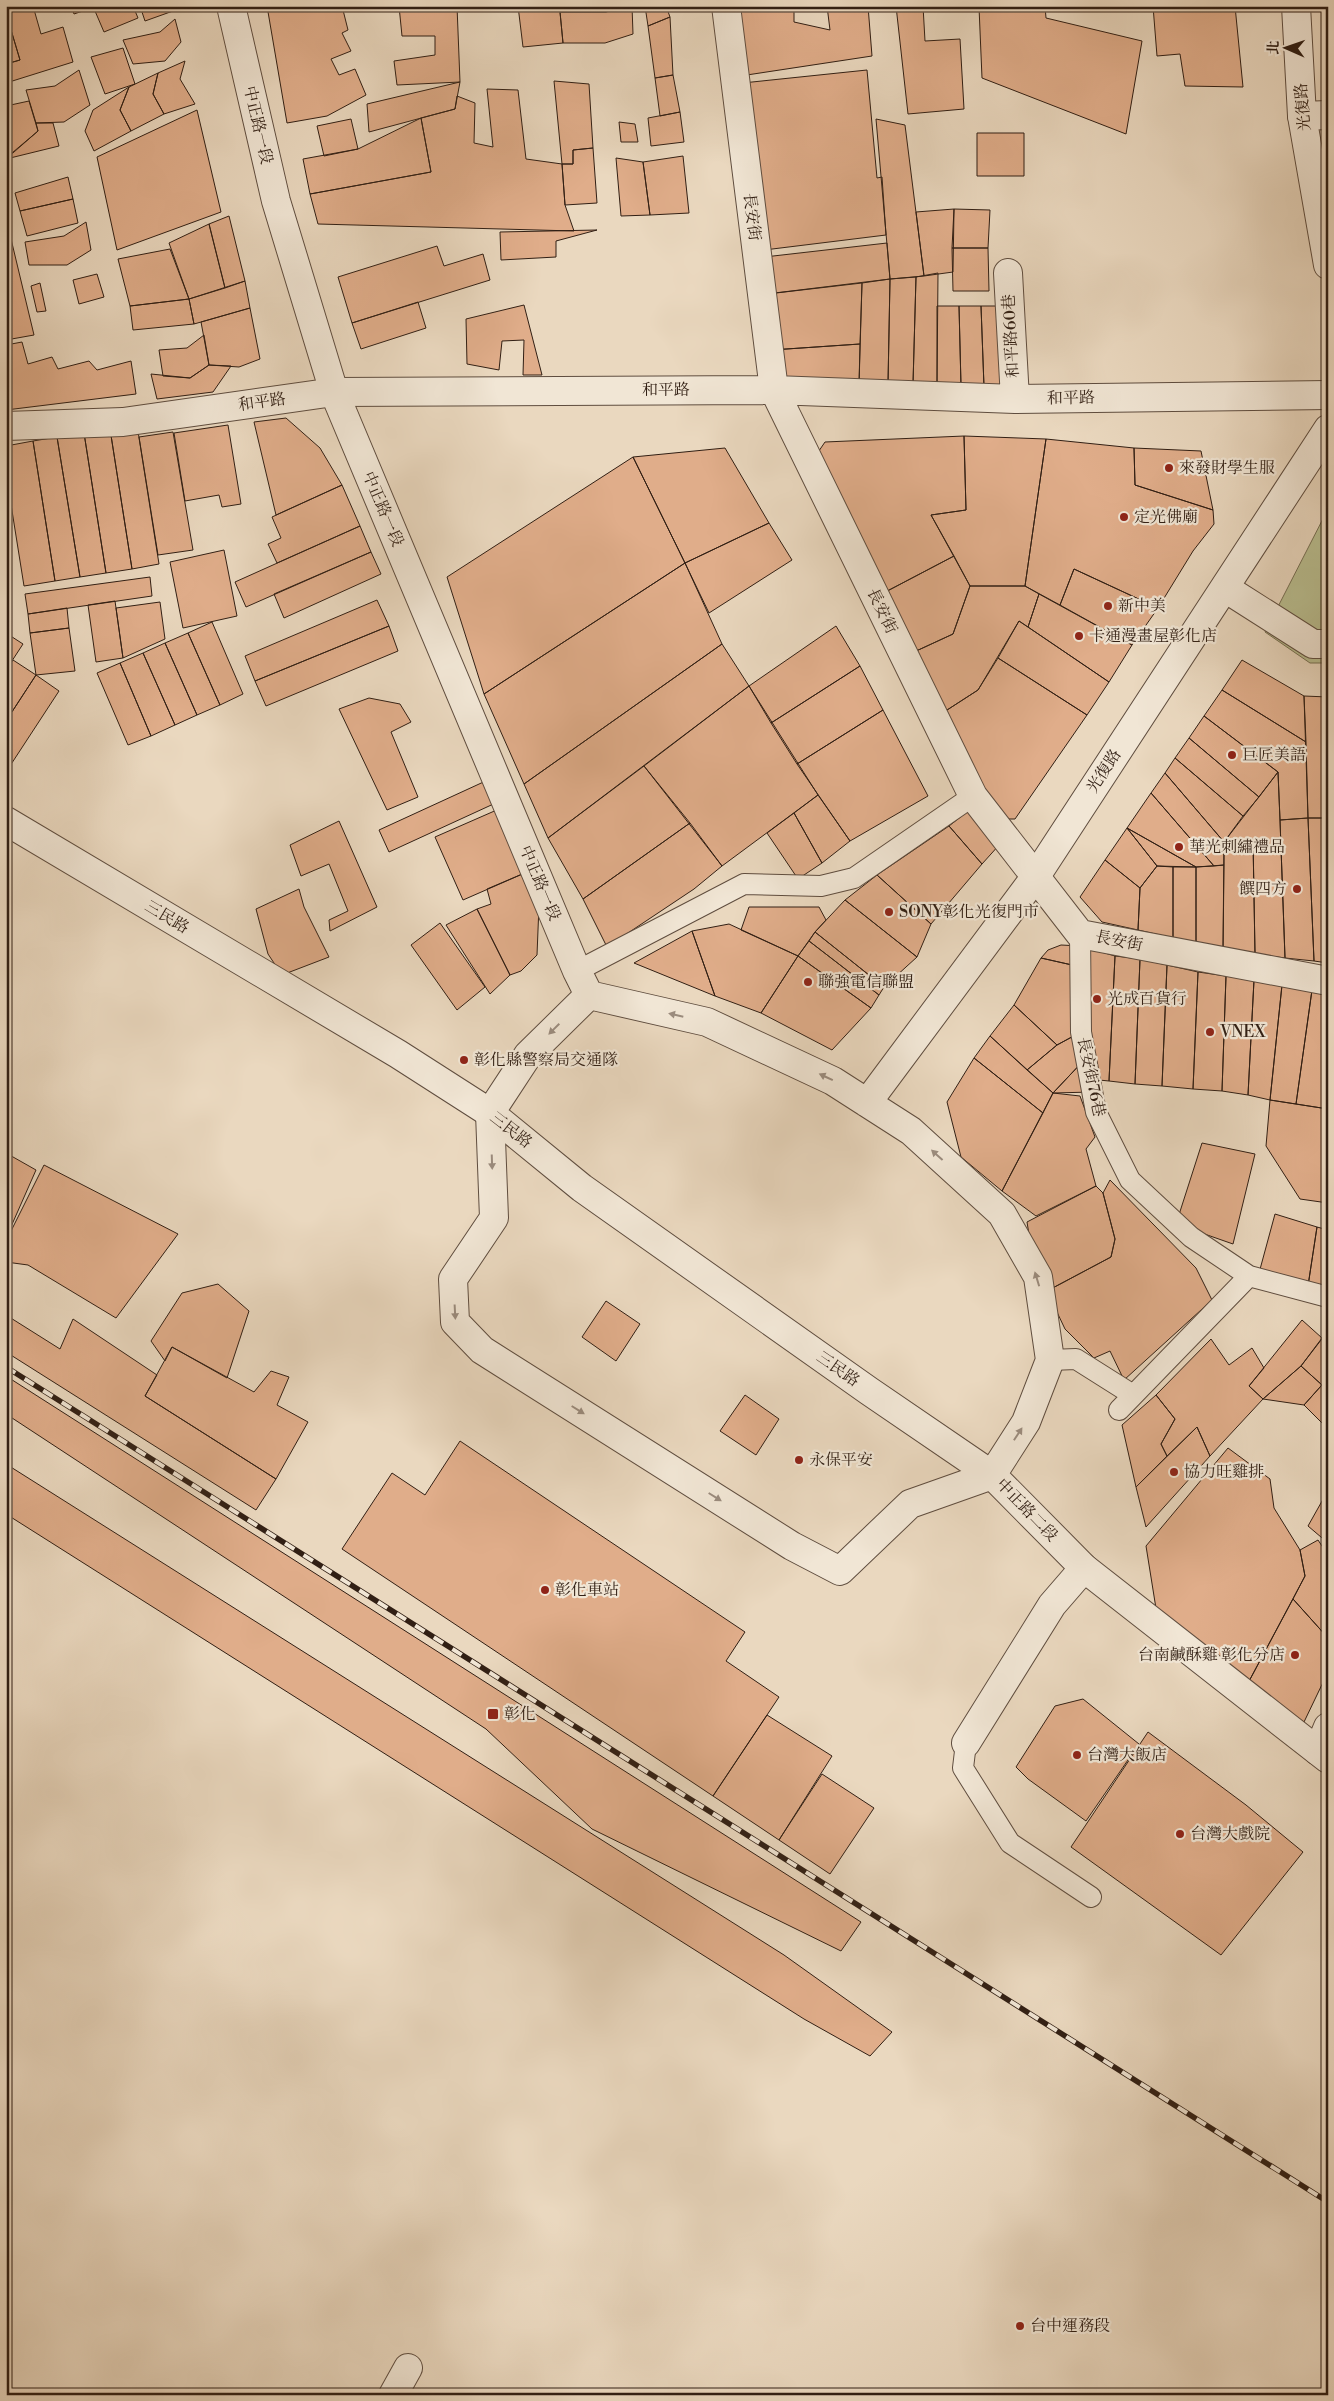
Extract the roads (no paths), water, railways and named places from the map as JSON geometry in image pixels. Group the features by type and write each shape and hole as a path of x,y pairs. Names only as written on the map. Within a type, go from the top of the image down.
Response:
{"street":[{"name":"中正路一段","path":"231,6 276,201 334,392 583,983"},
{"name":"長安街","path":"726,6 774,390 973,796 1080,934 1328,981"},
{"name":"光復路","path":"1296,6 1315,116 1328,265"},
{"name":"和平路60巷","path":"1008,273 1015,399"},
{"name":"和平路","path":"6,426 123,422 334,392 774,390 1015,399 1328,395"},
{"name":"光復路","path":"867,1103 1036,876 1328,429"},
{"path":"1225,588 1313,644 1328,644"},
{"name":"三民路","path":"6,821 398,1054 490,1113 582,1188 869,1391 992,1475"},
{"path":"867,1103 833,1081 707,1022 583,983 528,1055 490,1113 494,1218 453,1278 455,1322 482,1350 792,1546 840,1572 910,1504 992,1475"},
{"name":"中正路二段","path":"867,1103 911,1131 1002,1214 1038,1277 1050,1360 1026,1422 992,1475 1084,1568 1325,1746"},
{"path":"966,1743 1052,1605 1084,1568"},
{"path":"393,2395 408,2368"}],"lane":[{"path":"583,983 744,884 821,886 854,878 973,796"},
{"name":"長安街76巷","path":"1080,934 1081,1032 1096,1112 1130,1180 1190,1237 1249,1276 1328,1297"},
{"path":"1120,1410 1249,1276"},
{"path":"1050,1360 1076,1359 1133,1395"},
{"path":"966,1743 963,1768 1010,1843 1091,1897"}],"railway":[{"path":"6,1367 1328,2202"}],"place":[{"name":"來發財學生服","path":"1169,468"},
{"name":"定光佛廟","path":"1124,517"},
{"name":"新中美","path":"1108,606"},
{"name":"卡通漫畫屋彰化店","path":"1079,636"},
{"name":"巨匠美語","path":"1232,755"},
{"name":"華光刺繡禮品","path":"1179,847"},
{"name":"饌四方","path":"1297,889"},
{"name":"SONY彰化光復門市","path":"889,912"},
{"name":"聯強電信聯盟","path":"808,982"},
{"name":"光成百貨行","path":"1097,999"},
{"name":"VNEX","path":"1210,1032"},
{"name":"彰化縣警察局交通隊","path":"464,1060"},
{"name":"永保平安","path":"799,1460"},
{"name":"協力旺雞排","path":"1174,1472"},
{"name":"彰化車站","path":"545,1590"},
{"name":"台南鹹酥雞 彰化分店","path":"1295,1655"},
{"name":"彰化","path":"493,1714"},
{"name":"台灣大飯店","path":"1077,1755"},
{"name":"台灣大戲院","path":"1180,1834"},
{"name":"台中運務段","path":"1020,2326"}]}
